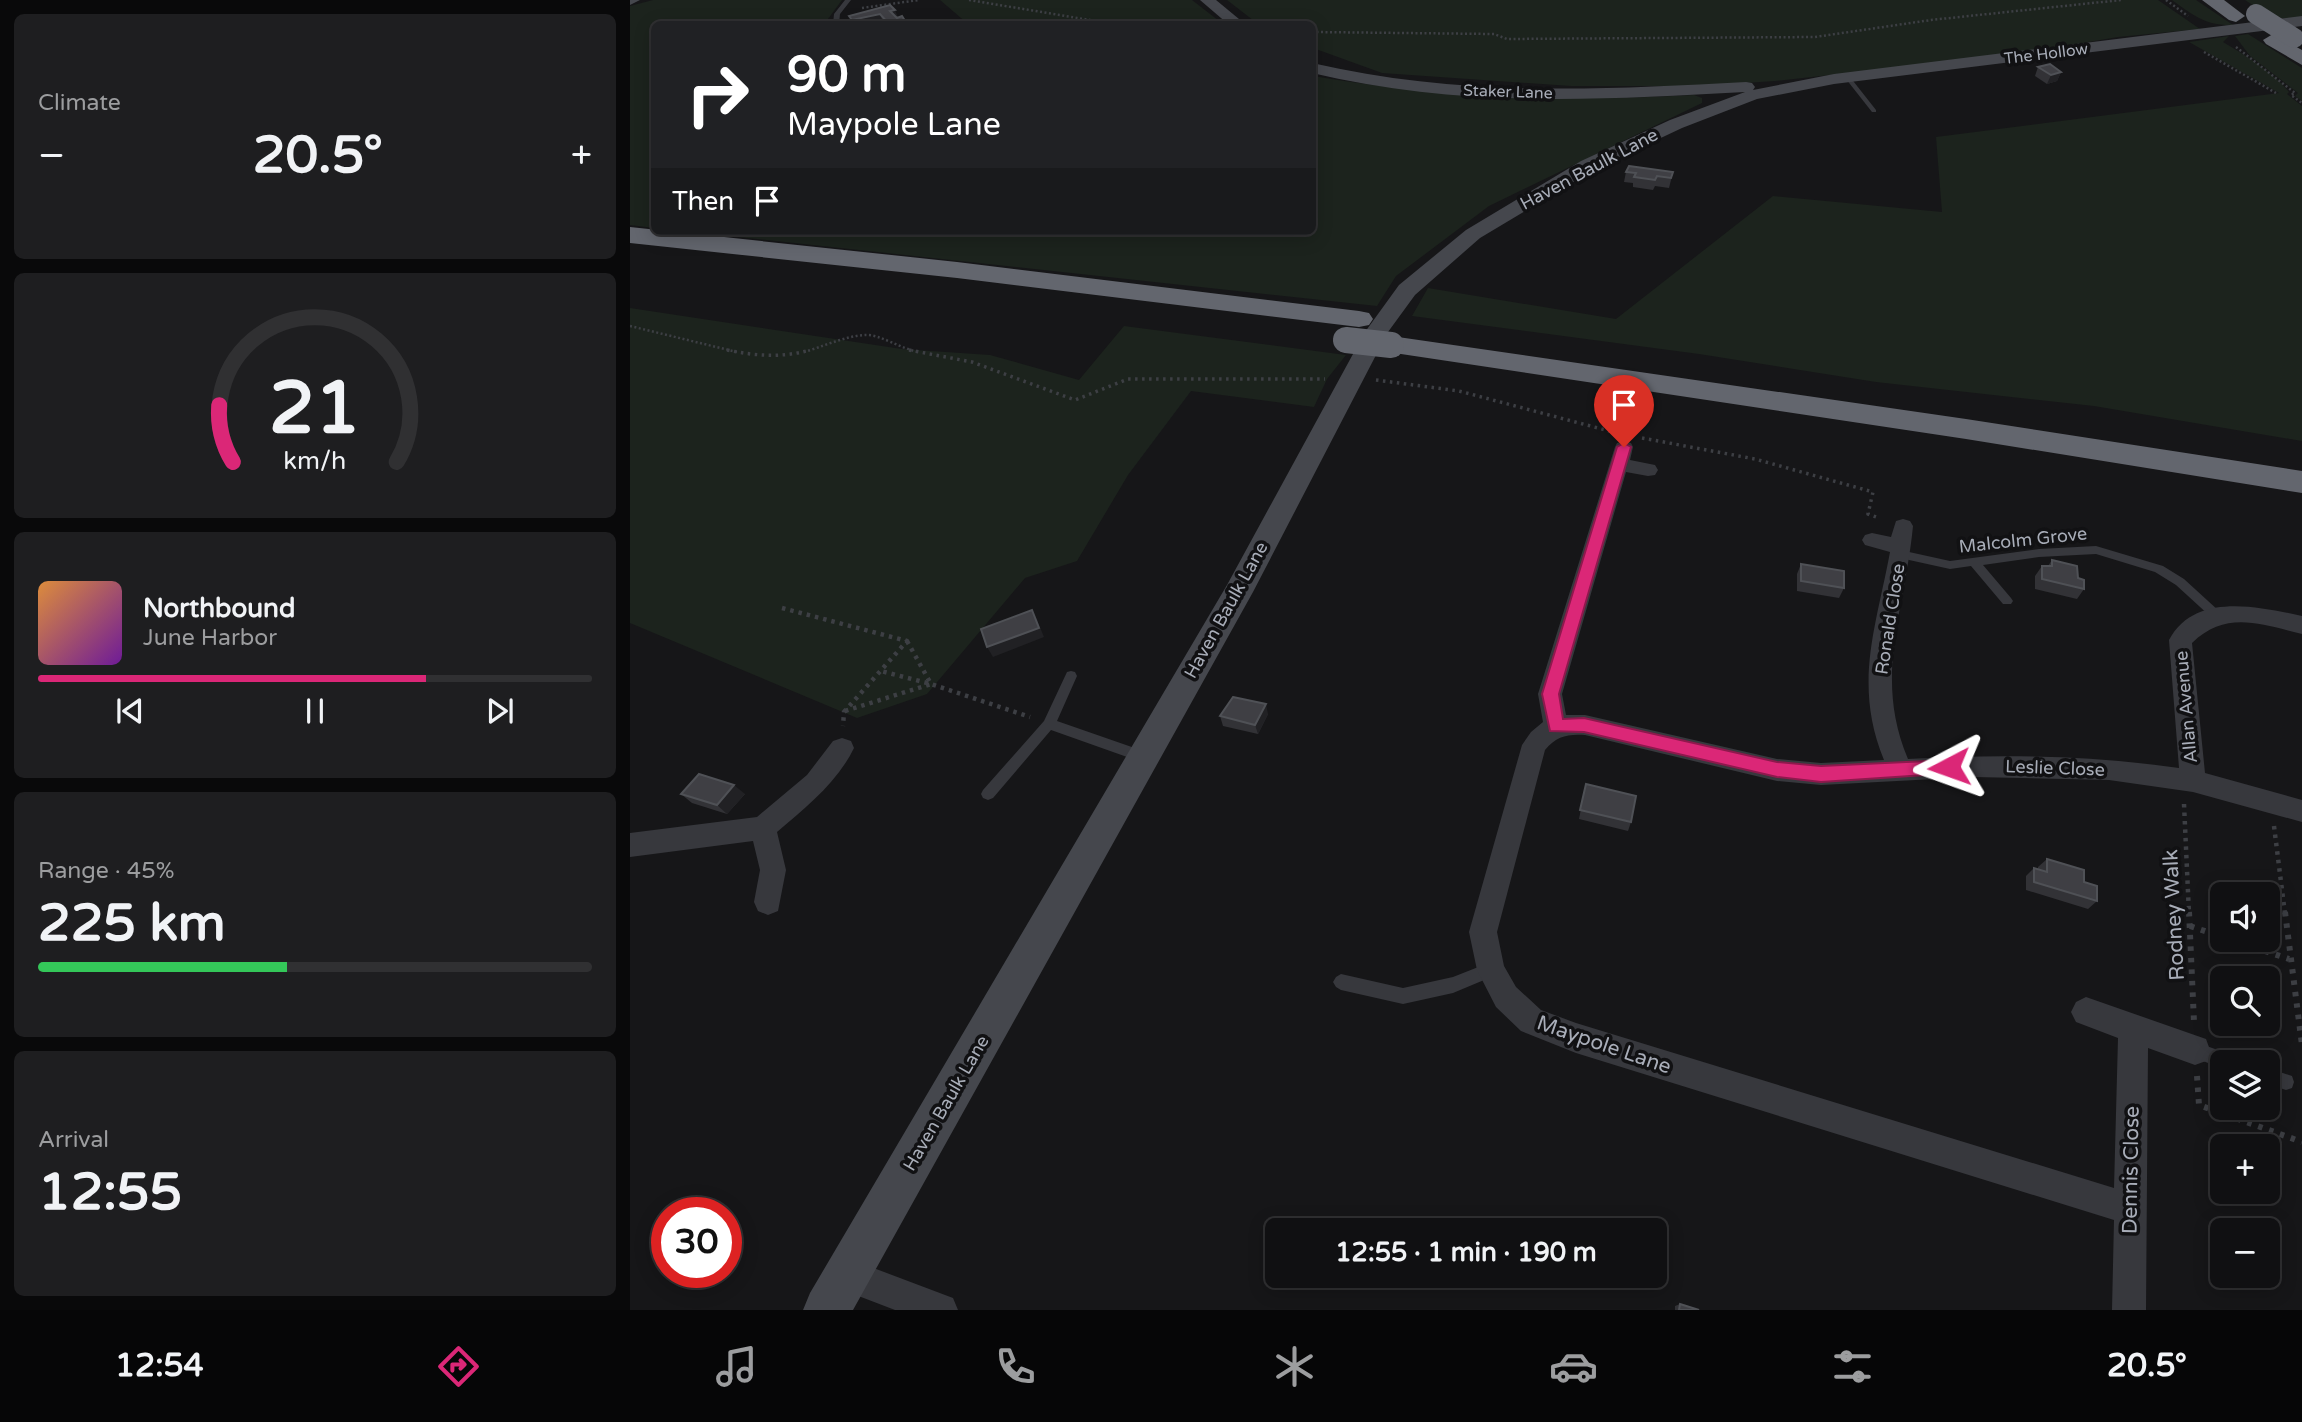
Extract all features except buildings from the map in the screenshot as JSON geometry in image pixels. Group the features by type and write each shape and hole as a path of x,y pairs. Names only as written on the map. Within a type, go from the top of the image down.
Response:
{"highway":[{"path":"2211,0 2231,16 2302,59"},
{"path":"2231,16 2256,14 2299,34"},
{"path":"630,235 944,268 1353,330"},
{"path":"630,254 1397,335 1960,405 2302,457"},
{"path":"1397,335 2302,482"}],"street":[{"path":"1207,0 1233,21"},
{"name":"The Hollow","path":"1790,86 2175,37 2231,16 2299,34"},
{"name":"Staker Lane","path":"1316,69 1364,80 1472,91 1608,93 1790,86"},
{"name":"Haven Baulk Lane","path":"837,1292 1238,592 1351,379 1391,311 1407,290 1452,250 1497,219 1588,165 1718,107 1790,86"},
{"path":"1705,89 1718,107"},
{"path":"1556,726 1550,694 1621,455 1648,470"},
{"name":"Ronald Close","path":"1872,540 1901,543 1879,678 1881,716 1901,771"},
{"path":"2215,614 2245,614 2302,625"},
{"name":"Allan Avenue","path":"2193,781 2180,640 2194,624 2215,614"},
{"name":"Leslie Close","path":"1556,726 1584,725 1777,770 1821,774 1973,766 2109,769 2193,781 2302,811"},
{"name":"Maypole Lane","path":"1556,726 1534,745 1483,932 1491,970 1506,997 1531,1021 1576,1038 2131,1209"},
{"path":"630,845 763,828 816,783 842,748"},
{"path":"763,828 773,870 768,902"},
{"path":"2086,1012 2196,1050"},
{"name":"Dennis Close","path":"2129,1310 2133,1029"},
{"path":"837,1292 941,1310"}],"lane":[{"path":"836,21 837,14 850,0 854,9"},
{"path":"1848,78 1874,111"},
{"name":"Malcolm Grove","path":"1901,543 1950,565 2039,553 2095,550 2159,569 2180,582 2215,614"},
{"path":"1975,563 2007,601"},
{"path":"988,794 1049,724 1071,676"},
{"path":"1049,724 1144,757"},
{"path":"1341,982 1403,996 1453,985 1491,970"},
{"path":"2196,1050 2210,1055"},
{"path":"2280,1080 2286,1082"}],"path":[{"path":"854,9 919,0"},
{"path":"969,0 1096,21"},
{"path":"1316,32 1494,34 1507,39 1815,37 1931,20 2121,0"},
{"path":"2231,16 2233,43 2295,93 2291,95 2302,103"},
{"path":"2175,37 2276,93"},
{"path":"630,326 730,351 764,356 790,356 865,335 883,339 902,349 972,362 1075,400 1128,379 1351,379"},
{"path":"782,608 907,641 931,684"},
{"path":"842,748 844,712 907,641"},
{"path":"880,671 931,684 1049,724"},
{"path":"844,712 931,684"},
{"name":"Rodney Walk","path":"2193,781 2184,798 2199,1105 2302,1142"},
{"path":"2272,801 2289,958 2302,1045"},
{"path":"2190,926 2210,933"},
{"path":"2270,952 2289,958"}],"shaded area":[{"path":"653,0 842,0 828,19 817,21 651,21 651,228 630,225 630,6"},
{"path":"940,0 1192,0 1219,21 964,21"},
{"path":"1227,0 2158,0 2200,29 2118,37 2011,55 1775,81 1701,86 1571,86 1382,73 1316,49 1316,21 1254,21"},
{"path":"2172,0 2196,0 2233,25 2207,21"},
{"path":"2245,0 2302,0 2302,17 2272,16"},
{"path":"2248,34 2302,68 2302,101 2295,96 2298,93 2250,56 2235,36"},
{"path":"2229,36 2223,42 2267,71 2289,92 2287,94 2302,106 2302,441 2094,406 1876,382 1699,354 1412,316 1428,288 1616,319 1773,196 1942,212 1936,137 2279,93 2189,42"},
{"path":"1316,76 1407,89 1503,96 1598,98 1694,95 1702,98 1702,103 1489,206 1396,276 1377,306 720,235 1316,235"},
{"path":"630,308 902,349 990,355 1079,380 1124,326 1346,355 1327,379 1314,407 1191,391 1128,475 1077,561 1025,578 927,694 857,718 630,623"}],"route":[{"path":"1624,447 1550,694 1556,726 1584,725 1777,770 1821,774 1949,767"}]}
